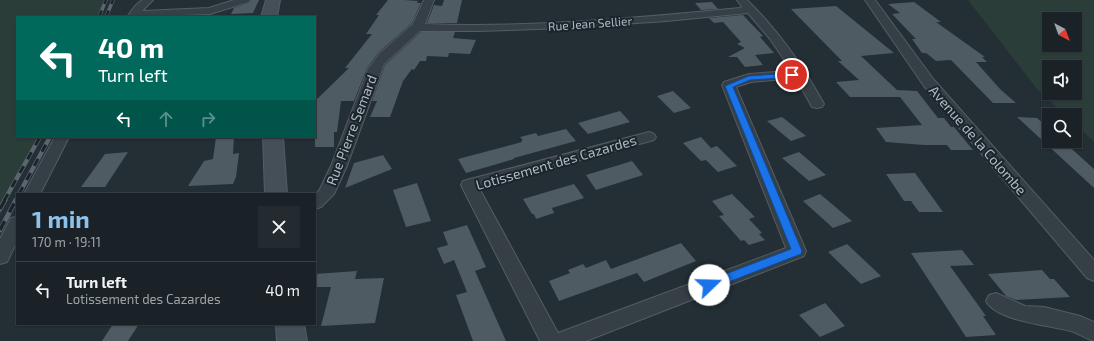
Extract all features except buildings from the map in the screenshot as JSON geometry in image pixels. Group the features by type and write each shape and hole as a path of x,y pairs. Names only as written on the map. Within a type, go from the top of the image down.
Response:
{"main road":[{"path":"269,16 273,0"},
{"path":"273,138 276,193"},
{"path":"290,325 292,341"}],"street":[{"path":"134,16 148,0"},
{"path":"134,16 210,11 245,0"},
{"name":"Rue Pierre Semard","path":"316,202 326,194 340,166 373,77 374,70 395,46 417,27 429,0"},
{"name":"Avenue de la Colombe","path":"870,0 929,83 1094,274"},
{"path":"745,4 785,50 801,74 817,104"},
{"name":"Rue Jean Sellier","path":"417,27 500,28 579,24 727,13 742,11 745,4"},
{"path":"562,341 797,251 729,86 749,78 792,75"},
{"name":"Lotissement des Cazardes","path":"551,341 470,185 649,137"},
{"path":"33,193 61,138"},
{"path":"0,257 16,225"},
{"path":"996,301 1023,314 1044,316 1072,323 1094,332"}],"green space":[{"path":"0,0 105,0 97,16 16,16 16,138 40,138 0,215"},
{"path":"968,0 1094,0 1094,142 1082,131 1082,108 1057,108 1049,100 1082,100 1082,60 1042,60 1042,94"}],"railway":[{"path":"99,16 106,0"},
{"path":"106,16 113,0"},
{"path":"4,201 39,138"},
{"path":"20,193 49,138"},
{"path":"0,209 5,200"},
{"path":"0,230 16,200"}],"route":[{"path":"709,285 797,251 729,86 749,78 792,75"}]}
